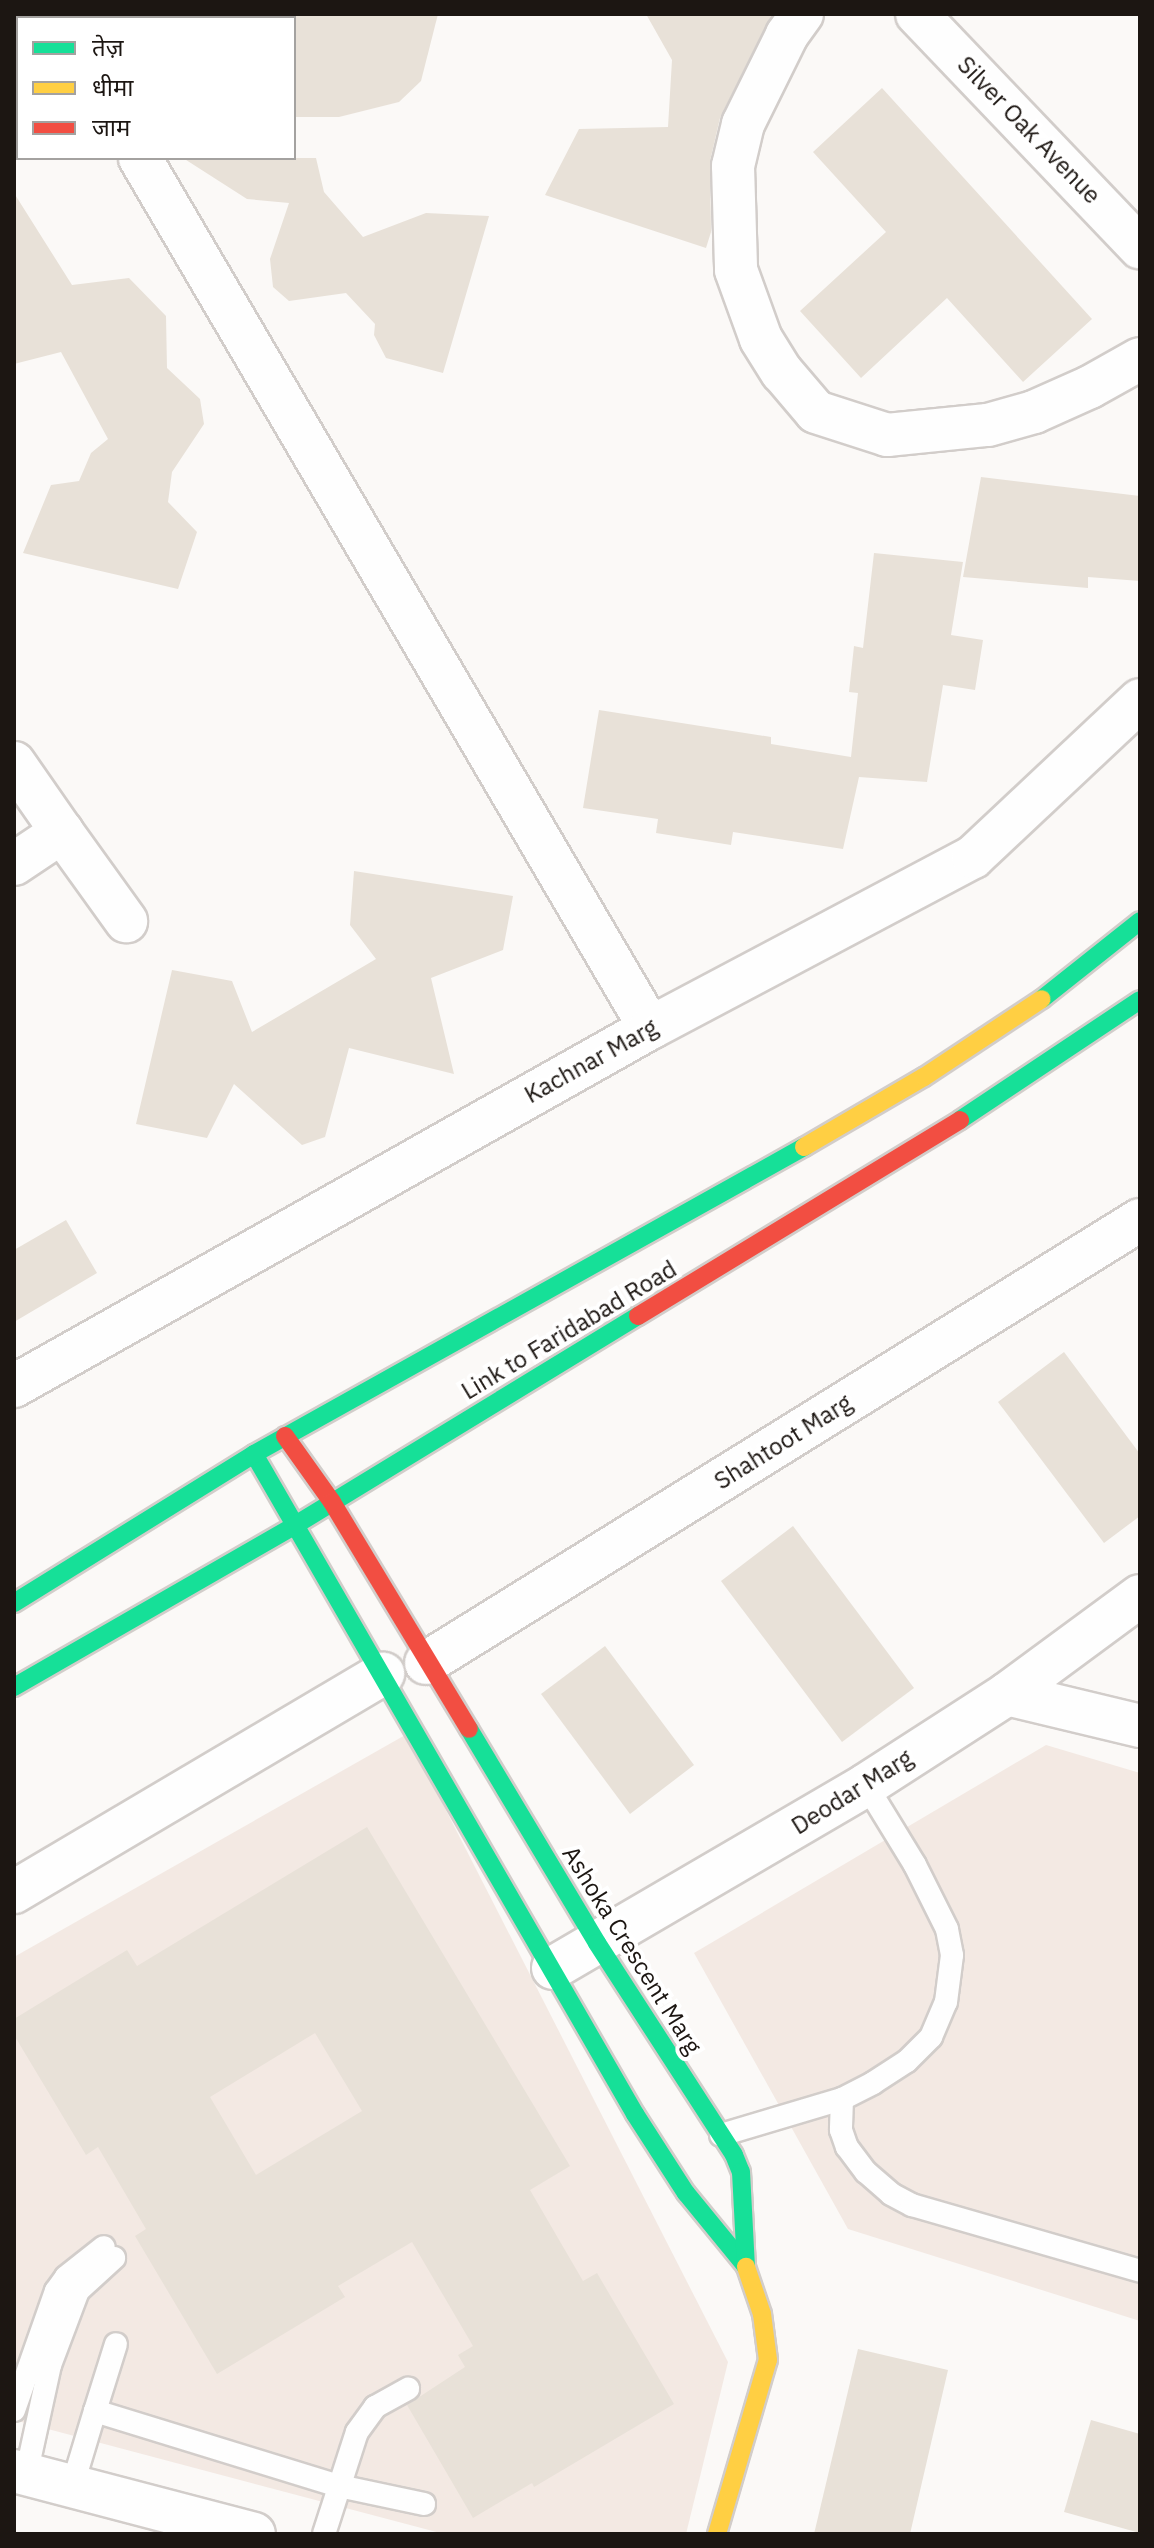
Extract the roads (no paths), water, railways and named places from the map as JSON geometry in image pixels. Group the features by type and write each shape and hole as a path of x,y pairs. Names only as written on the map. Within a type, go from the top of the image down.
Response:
{"main road":[{"name":"Link to Faridabad Road","path":"14,1603 285,1436 773,1166 924,1077 1058,988 1140,921"},
{"name":"Link to Faridabad Road","path":"14,1687 297,1524 955,1123 1140,1000"},
{"name":"Ashoka Crescent Marg","path":"285,1436 332,1502 426,1663 597,1943 721,2135 741,2172 745,2265 762,2314 768,2360 717,2534"},
{"path":"254,1454 674,2177 745,2265"}],"street":[{"name":"Silver Oak Avenue","path":"917,14 1140,247"},
{"path":"801,15 743,124 733,166 736,270 761,339 782,372 816,412 887,435 988,425 1034,412 1090,387 1140,359"},
{"path":"141,160 650,1028"},
{"name":"Kachnar Marg","path":"14,1386 650,1028 973,857 1140,700"},
{"path":"14,763 126,921"},
{"path":"14,864 62,832"},
{"name":"Shahtoot Marg","path":"426,1663 1140,1220"},
{"name":"Deodar Marg","path":"553,1968 866,1785 1007,1694 1140,1596"},
{"path":"14,1892 383,1674"},
{"path":"1007,1694 1140,1726"},
{"path":"20,2473 254,2534"}],"lane":[{"path":"721,2135 842,2099 907,2061 931,2037 946,2002 952,1955 947,1929 915,1865 866,1785"},
{"path":"842,2099 841,2130 847,2147 891,2194 912,2205 1140,2271"},
{"path":"14,2410 56,2291 66,2277 109,2253 73,2301 50,2365 20,2473"},
{"path":"72,2487 116,2344"},
{"path":"324,2534 357,2432 375,2407 408,2389"},
{"path":"95,2411 339,2486 424,2504"}]}
